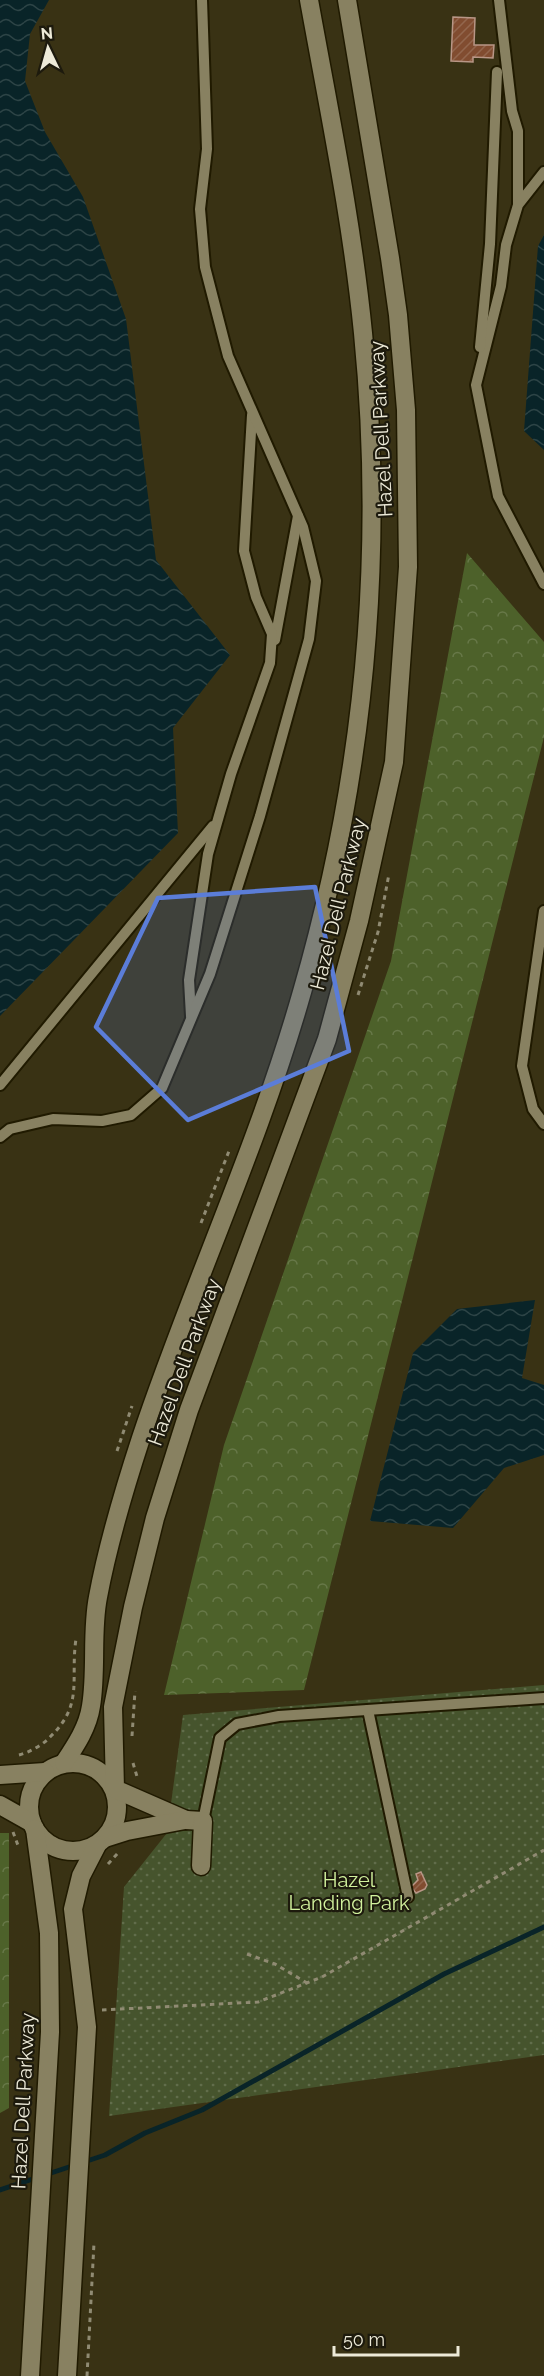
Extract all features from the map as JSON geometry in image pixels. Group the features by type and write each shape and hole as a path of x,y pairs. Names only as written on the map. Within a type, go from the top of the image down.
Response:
{"main road":[{"name":"Hazel Dell Parkway","path":"64,1763 86,1725 91,1705 97,1602 129,1477 162,1380 285,1049 303,991 333,874 360,718 372,561 369,408 363,333 348,220 309,0"},
{"name":"Hazel Dell Parkway","path":"115,1789 113,1707 133,1607 155,1518 189,1410 327,1039 359,921 394,762 408,549 405,400 398,315 390,258 347,0"},
{"path":"33,1826 29,1801 37,1780 45,1772 64,1763 80,1763 94,1767 106,1776 115,1789 118,1811 112,1829 101,1842 81,1876 73,1909 87,2027 67,2376"},
{"path":"0,1775 45,1772"},
{"path":"115,1789 195,1820"},
{"path":"0,1805 33,1826 48,1844 67,1851 87,1849 127,1831 195,1820"},
{"path":"195,1820 201,1866"},
{"name":"Hazel Dell Parkway","path":"30,2376 50,2032 49,1933 33,1826"}],"lane":[{"path":"0,1137 10,1129 53,1119 102,1121 131,1115 162,1088 210,974 260,816 309,639 316,581 303,527 228,356 205,267 200,209 207,149 202,0"},
{"path":"476,385 501,286 506,244 518,205 518,131 512,111 499,0"},
{"path":"497,72 490,244 476,385 498,496 544,584"},
{"path":"518,205 544,172"},
{"path":"253,412 244,551 256,597 272,634 270,663"},
{"path":"192,1018 189,980 208,854 231,774 270,663 298,516"},
{"path":"0,1085 218,820"},
{"path":"544,911 522,1066 533,1109 544,1124"},
{"path":"195,1820 220,1738 237,1724 279,1716 544,1698"},
{"path":"368,1710 408,1897"}],"path":[{"path":"16,1756 45,1743 60,1728 70,1713 74,1687"},
{"path":"132,1737 135,1692"},
{"path":"132,1757 138,1780 146,1787"},
{"path":"12,1831 19,1850"},
{"path":"104,1869 123,1850"},
{"path":"100,2010 258,2002 322,1977 544,1850"},
{"path":"247,1954 274,1964 307,1983"},
{"path":"87,2376 94,2234"}],"highlighted area":[{"path":"315,887 349,1051 188,1120 96,1027 158,898"}],"green space":[{"path":"467,553 544,642 544,737 304,1690 164,1695 224,1445 391,961"},
{"name":"Hazel Landing Park","path":"544,1685 544,2055 109,2116 124,1887 167,1833 183,1715"},
{"path":"0,1833 9,1833 9,2108 0,2113"}],"water":[{"path":"0,0 49,0 30,34 25,81 45,132 83,197 126,319 156,560 230,655 173,728 178,833 0,1016"},
{"path":"544,235 544,450 524,431 538,246"},
{"path":"535,1300 522,1378 544,1385 544,1455 504,1468 453,1528 370,1521 413,1353 457,1309"}],"building":[{"path":"453,17 475,18 474,45 494,45 493,58 473,57 473,62 451,61"},
{"path":"421,1872 427,1885 425,1889 416,1893 411,1887 418,1880 416,1874"}],"waterway":[{"path":"84,2162 105,2155 145,2133 202,2110 444,1974 544,1927"},
{"path":"0,2190 75,2165"}]}
